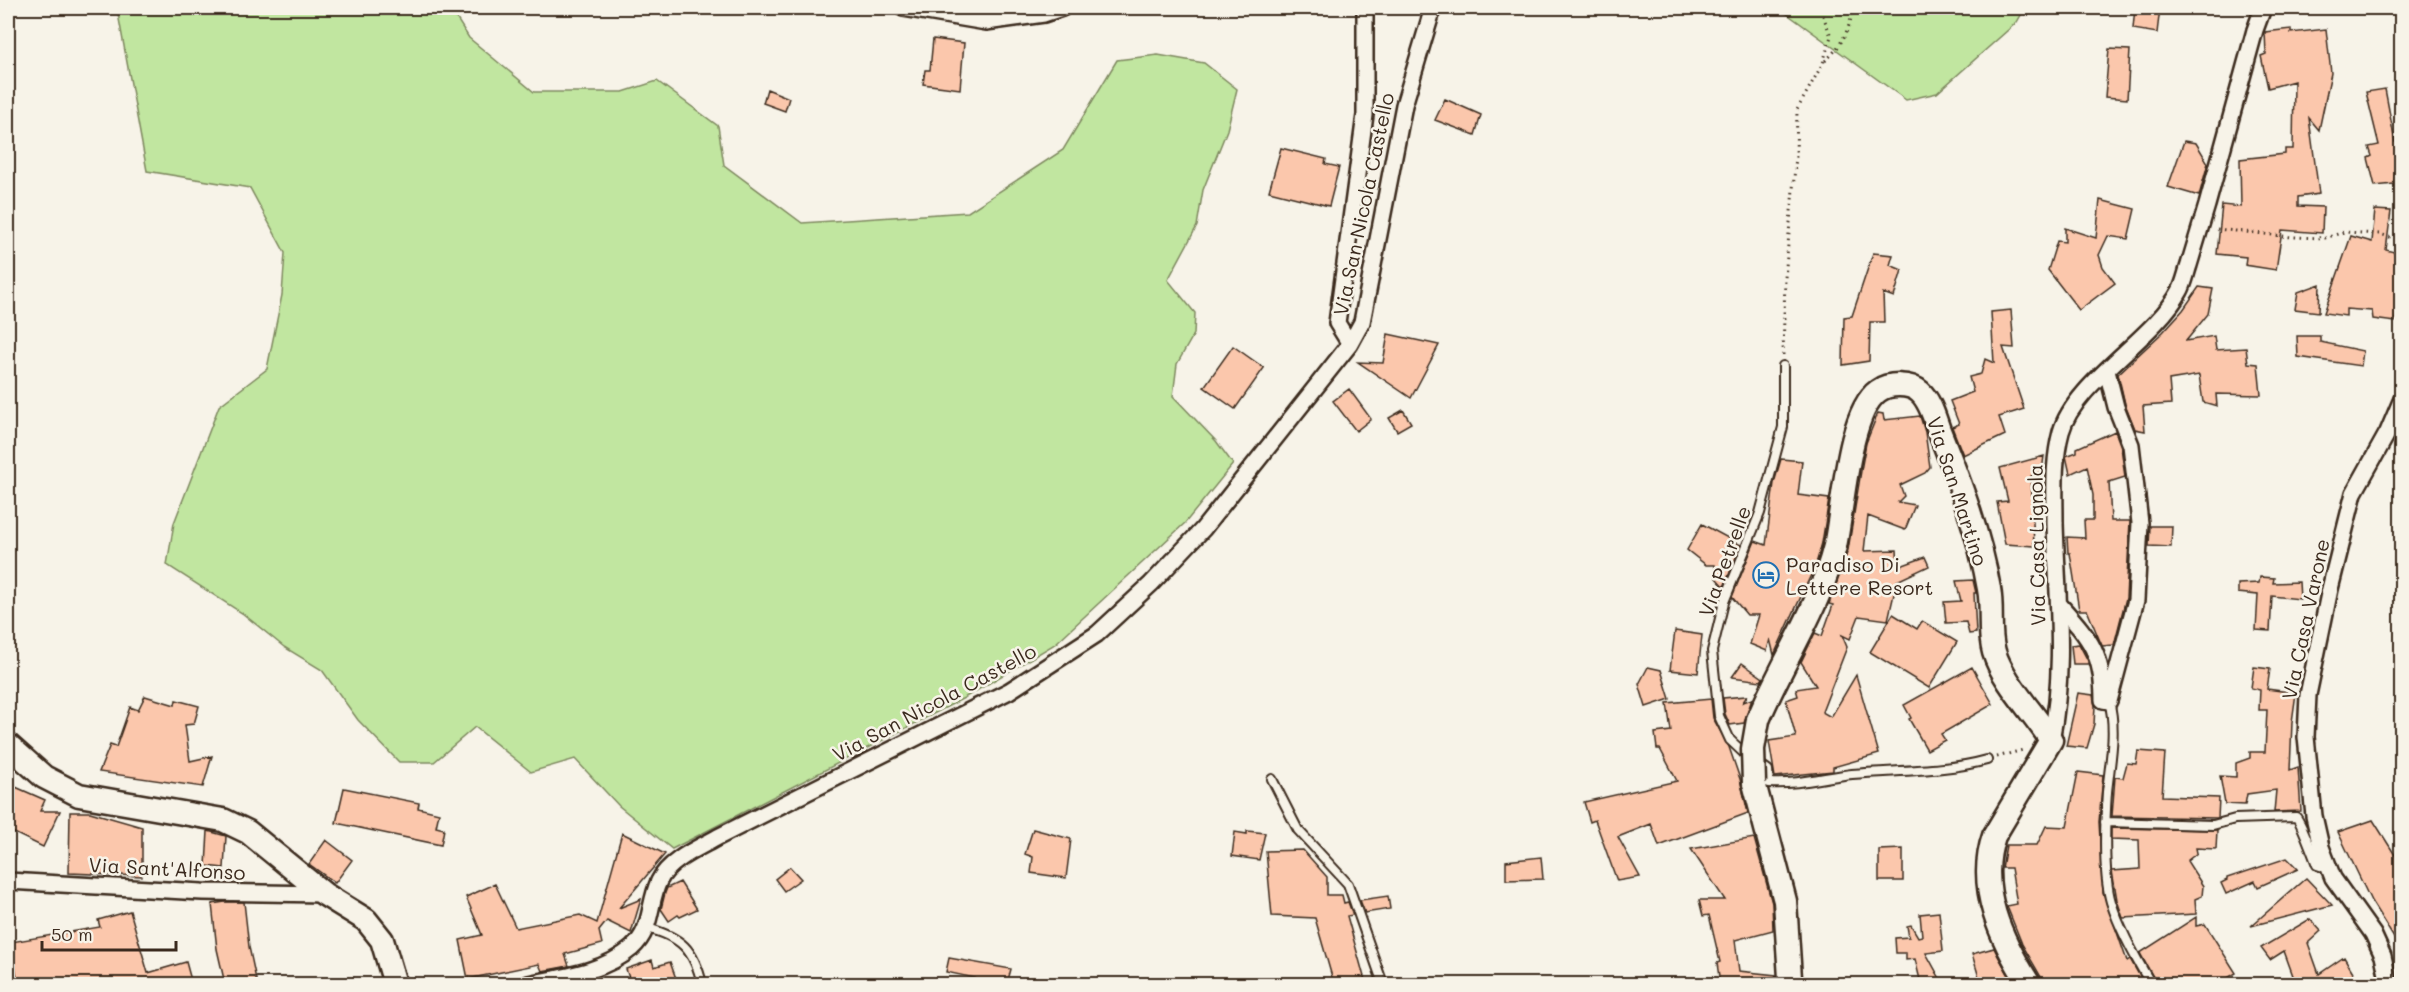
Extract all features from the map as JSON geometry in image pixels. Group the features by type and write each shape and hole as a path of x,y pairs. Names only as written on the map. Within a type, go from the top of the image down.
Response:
{"street":[{"path":"903,8 987,22 1044,14 1062,8"},
{"path":"1350,344 1336,323 1365,115 1365,8"},
{"name":"Via San Nicola Castello","path":"528,984 594,970 632,948 648,928 659,879 676,862 718,837 1008,690 1097,634 1151,584 1203,529 1350,344 1362,322 1404,105 1433,8"},
{"name":"Via Casa Lignola","path":"2048,745 2058,698 2059,604 2056,575 2055,460 2061,429 2072,410 2160,318 2181,291 2263,8"},
{"path":"2059,604 2089,637 2097,653 2103,685 2103,700 2109,701 2136,600 2140,523 2139,497 2131,445 2116,406 2107,371"},
{"name":"Via San Martino","path":"1787,984 1790,978 1785,901 1754,783 1754,749 1758,720 1819,593 1835,546 1855,435 1866,403 1878,391 1893,384 1908,386 1920,392 1929,405 1950,459 1978,544 1990,591 1994,652 2004,674 2048,745"},
{"name":"Via Casa Varone","path":"2389,984 2383,956 2373,934 2350,904 2329,869 2314,816 2306,737 2308,695 2330,589 2354,493 2388,432 2402,399"},
{"path":"8,745 44,777 79,795 223,819 248,832 324,894 366,920 382,940 395,984"},
{"path":"2029,984 2012,957 1993,910 1988,860 1994,836 2048,745"},
{"name":"Via Sant'Alfonso","path":"8,881 202,892 324,894"}],"lane":[{"name":"Via Petrelle","path":"1783,366 1783,427 1760,513 1724,602 1712,651 1719,717 1730,740 1749,758 1768,770 1769,783 1781,784 1860,774 1966,766 1987,760"},
{"path":"2109,701 2112,711 2113,738 2105,822 2110,900 2119,923 2151,984"},
{"path":"1272,779 1298,830 1347,884 1383,984"},
{"path":"2105,822 2213,825 2235,819 2296,817 2300,820 2317,865 2329,869"},
{"path":"648,928 670,934 687,948 702,984"}],"path":[{"path":"1783,366 1785,278 1796,156 1797,110 1823,63 1830,36 1820,8"},
{"path":"1823,63 1838,51 1848,28 1853,8"},
{"path":"2201,224 2221,230 2292,237 2325,238 2344,232 2380,234 2402,241"},
{"path":"1987,760 2048,745"}],"green space":[{"path":"117,8 450,8 469,38 534,92 623,92 657,81 718,126 724,165 802,223 968,212 1063,150 1117,60 1158,55 1204,63 1237,89 1227,130 1203,190 1197,226 1168,280 1195,313 1194,334 1177,364 1173,396 1216,441 1233,464 1185,523 1055,644 964,698 672,849 619,806 575,759 531,772 475,727 434,762 399,762 358,720 322,670 284,647 242,613 167,565 174,523 219,406 267,369 282,295 285,253 250,188 147,171"},
{"path":"1779,8 2025,8 2017,22 1937,93 1906,100"}],"building":[{"path":"2135,8 2160,8 2157,33 2133,29"},
{"path":"2291,29 2291,33 2326,29 2331,73 2319,130 2309,118 2319,194 2298,197 2298,206 2323,207 2322,233 2282,230 2276,270 2245,265 2246,257 2217,254 2222,205 2241,207 2240,159 2285,154 2285,149 2293,149 2294,81 2268,88 2261,56 2266,54 2265,32"},
{"path":"933,39 964,43 960,89 923,84 925,70 930,70"},
{"path":"2109,49 2130,50 2127,99 2105,97"},
{"path":"767,89 789,98 785,111 763,103"},
{"path":"2385,89 2395,142 2399,140 2394,184 2375,186 2368,158 2372,156 2369,147 2379,145 2366,92"},
{"path":"1445,99 1481,115 1475,135 1435,120"},
{"path":"2184,141 2196,143 2208,163 2199,196 2168,187"},
{"path":"1281,148 1326,159 1325,164 1339,167 1329,206 1269,191"},
{"path":"2100,200 2135,209 2128,239 2108,236 2099,255 2103,267 2115,283 2079,310 2048,270 2057,241 2065,242 2065,228 2096,238"},
{"path":"2375,210 2391,211 2386,250 2402,254 2402,274 2395,322 2373,319 2372,311 2346,309 2346,316 2324,313 2351,236 2372,242"},
{"path":"1873,253 1893,255 1890,265 1902,270 1894,297 1883,293 1884,322 1870,322 1869,361 1843,365 1844,317 1852,316"},
{"path":"2320,284 2319,312 2295,309 2298,292"},
{"path":"2199,287 2213,289 2208,314 2186,341 2214,336 2216,350 2246,348 2248,363 2258,364 2261,395 2216,394 2217,406 2203,402 2199,375 2169,380 2171,404 2143,406 2145,431 2135,429 2125,404 2118,374 2163,332 2183,310"},
{"path":"2011,310 2014,348 2003,347 2024,409 1999,417 2005,435 1963,455 1952,427 1959,424 1950,401 1973,392 1969,377 1981,374 1985,359 1994,363 1991,312"},
{"path":"1388,334 1439,345 1411,398 1358,362 1383,363"},
{"path":"2297,336 2320,336 2320,342 2363,351 2361,366 2298,357"},
{"path":"1233,346 1264,368 1235,409 1204,387"},
{"path":"1349,389 1371,419 1356,431 1333,401"},
{"path":"1403,410 1411,423 1397,431 1389,418"},
{"path":"1878,413 1883,414 1884,420 1920,416 1925,432 1930,467 1925,473 1900,485 1904,496 1898,502 1915,505 1905,530 1868,516 1864,551 1897,550 1898,567 1925,557 1929,566 1897,581 1888,620 1859,616 1850,639 1842,635 1847,647 1822,712 1831,717 1856,675 1879,754 1833,767 1833,771 1775,777 1769,741 1796,737 1786,700 1798,696 1796,689 1816,686 1801,662 1815,633 1822,636 1833,605 1829,604 1848,550 1866,443"},
{"path":"2115,431 2121,447 2125,477 2109,482 2111,521 2130,521 2126,598 2114,645 2102,646 2087,610 2079,610 2067,537 2085,538 2084,520 2093,520 2093,495 2087,466 2070,474 2066,456 2077,452 2077,448"},
{"path":"2044,456 2042,471 2031,476 2034,546 2005,544 1997,502 2008,501 2000,468"},
{"path":"1781,459 1802,461 1798,495 1829,499 1816,564 1774,655 1770,639 1767,651 1750,644 1759,615 1747,615 1732,597 1755,541 1766,545 1774,483"},
{"path":"1702,524 1741,545 1724,587 1716,578 1715,565 1706,565 1687,550"},
{"path":"2150,526 2172,526 2171,547 2149,546"},
{"path":"2260,577 2274,578 2273,583 2299,582 2300,599 2272,596 2270,631 2256,630 2258,595 2238,593 2238,584 2259,583"},
{"path":"1973,580 1976,593 1974,593 1976,633 1969,634 1966,622 1946,623 1944,602 1961,601 1956,581"},
{"path":"1893,614 1917,629 1922,621 1957,642 1929,688 1870,652"},
{"path":"1675,631 1702,635 1698,673 1670,670"},
{"path":"2079,644 2088,664 2073,664 2071,645"},
{"path":"1742,663 1763,678 1761,681 1732,677"},
{"path":"1648,667 1661,670 1670,699 1646,707 1639,684"},
{"path":"1972,667 1993,704 1941,734 1945,740 1927,750 1909,719 1911,718 1904,705"},
{"path":"2254,667 2270,669 2267,689 2296,693 2290,770 2298,767 2301,811 2274,812 2276,790 2247,794 2245,805 2225,804 2220,776 2236,777 2236,763 2250,758 2250,752 2265,752 2267,710 2259,710 2260,690 2251,688"},
{"path":"2078,693 2093,695 2095,706 2094,724 2087,748 2066,746"},
{"path":"145,696 175,705 176,700 199,706 194,724 185,725 190,761 212,756 203,787 99,772 110,745 116,747 130,707 138,710"},
{"path":"1747,696 1743,702 1752,699 1744,723 1730,725 1725,714 1723,698"},
{"path":"1711,699 1713,718 1729,747 1748,813 1659,846 1651,824 1618,837 1640,877 1617,881 1595,820 1590,822 1584,802 1677,781 1660,749 1657,749 1655,733 1671,731 1667,703"},
{"path":"2138,751 2165,753 2162,796 2219,798 2218,818 2112,816 2115,777 2123,778 2127,763 2136,764"},
{"path":"2078,772 2103,775 2099,822 2103,892 2127,961 2130,959 2144,984 2042,984 2041,977 2022,944 2007,906 2017,904 2011,868 2002,868 2006,845 2037,845 2046,826 2067,827"},
{"path":"11,785 45,800 40,811 60,811 43,847 8,830 8,794"},
{"path":"344,788 419,803 418,808 439,813 436,827 444,829 441,845 336,823"},
{"path":"70,812 90,812 142,827 142,876 69,873"},
{"path":"2373,820 2402,866 2402,951 2371,901 2338,832"},
{"path":"2111,828 2217,830 2216,849 2196,848 2197,853 2187,861 2203,886 2202,896 2195,899 2196,914 2123,918 2112,871 2140,869 2139,840 2111,839"},
{"path":"1033,829 1071,839 1066,878 1031,873 1033,857 1025,854"},
{"path":"208,831 226,836 224,868 206,866"},
{"path":"1247,831 1265,833 1259,860 1232,856 1235,832 1247,834"},
{"path":"622,833 665,854 619,908 641,899 631,933 607,921 599,931 602,944 565,954 569,966 542,971 539,964 468,979 460,940 482,935 466,897 495,884 516,928 580,915 597,923"},
{"path":"1754,838 1772,903 1773,930 1735,940 1739,971 1776,975 1774,984 1720,984 1717,963 1720,962 1709,915 1703,916 1699,900 1725,900 1691,849"},
{"path":"326,840 352,860 335,883 309,864"},
{"path":"1903,849 1903,881 1879,881 1879,850"},
{"path":"1303,850 1327,877 1327,895 1342,895 1344,903 1348,902 1353,915 1347,916 1366,984 1334,984 1315,918 1272,916 1266,851"},
{"path":"1541,857 1543,879 1506,880 1506,861"},
{"path":"2287,858 2298,869 2258,887 2255,881 2226,894 2221,883 2227,878"},
{"path":"790,867 801,879 784,891 775,879"},
{"path":"2306,878 2332,905 2251,926"},
{"path":"680,882 697,909 680,917 678,915 669,921 661,909 665,893 667,888"},
{"path":"1388,896 1390,909 1365,913 1360,900"},
{"path":"244,902 249,947 257,984 225,984 217,949 212,904"},
{"path":"130,911 148,973 186,962 192,984 18,984 11,942 100,927 98,920"},
{"path":"1939,912 1943,951 1926,953 1943,984 1921,984 1915,959 1906,960 1906,953 1896,953 1895,938 1909,937 1907,926 1911,925 1918,937 1922,936 1920,914"},
{"path":"2196,917 2196,926 2205,924 2236,973 2218,984 2157,984 2140,953"},
{"path":"2310,919 2321,931 2308,943 2319,974 2344,957 2354,974 2347,977 2350,984 2296,984 2284,951 2270,960 2261,948"},
{"path":"1994,948 2014,984 1981,984 1972,954"},
{"path":"949,958 1011,969 1007,984 975,984 975,978 946,972"},
{"path":"652,960 654,967 670,962 678,984 631,984 626,969"}],"place":[{"name":"Paradiso Di Lettere Resort","path":"1766,575"}]}
